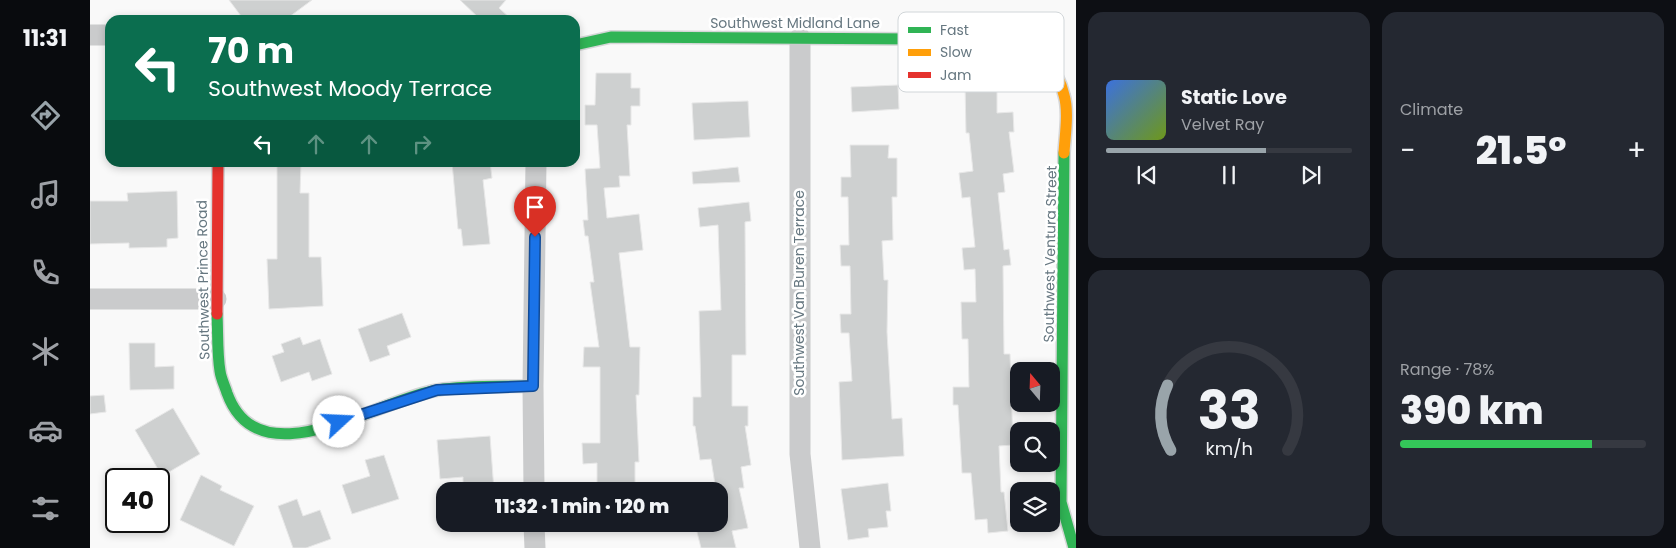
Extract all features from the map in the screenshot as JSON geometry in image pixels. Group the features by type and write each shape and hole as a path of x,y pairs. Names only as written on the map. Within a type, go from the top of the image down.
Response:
{"street":[{"path":"90,35 105,35"},
{"name":"Southwest Midland Lane","path":"580,44 611,37 898,39"},
{"name":"Southwest Van Buren Terrace","path":"800,38 800,454 810,548"},
{"name":"Southwest Ventura Street","path":"1064,92 1066,130 1061,502 1074,548"},
{"name":"Southwest Prince Road","path":"218,167 216,299 220,373 233,409 243,420 258,430 274,434 300,433 321,428 437,390 533,386"},
{"path":"534,482 533,386 536,167"},
{"path":"90,299 216,299"},
{"path":"534,532 535,548"}],"building":[{"path":"229,0 312,0 292,15 240,15"},
{"path":"460,0 506,0 499,8 507,15 476,15"},
{"path":"596,73 631,73 631,88 640,88 640,106 631,106 631,125 627,125 630,176 619,176 620,187 604,188 607,218 639,214 643,250 619,253 630,347 640,347 639,395 636,395 639,462 635,462 635,482 597,482 597,463 583,464 582,443 600,443 600,367 583,367 584,347 599,347 590,282 594,282 588,236 585,236 583,220 588,220 585,169 600,168 597,125 585,125 585,105 595,105"},
{"path":"898,85 899,109 852,112 851,87"},
{"path":"965,92 997,92 997,113 1013,112 1014,132 1009,132 1014,172 1003,174 1005,192 998,193 1004,250 1009,249 1011,265 1003,266 1004,354 1010,354 1010,412 1012,412 1012,422 1010,422 1010,445 999,446 1001,492 1004,492 1008,531 988,533 987,519 975,520 971,473 962,473 958,405 953,405 953,387 969,387 968,339 962,339 961,302 976,302 975,269 964,270 962,248 975,247 970,197 962,198 959,173 973,171 969,133 966,133"},
{"path":"748,101 750,137 694,140 692,103"},
{"path":"850,145 889,145 888,158 897,158 897,197 892,197 893,240 882,241 884,280 888,280 887,332 892,419 902,418 904,456 842,460 839,382 852,381 849,333 841,333 840,314 851,314 850,266 841,266 840,245 849,245 848,197 841,197 841,177 851,177"},
{"path":"277,167 301,167 300,193 309,193 309,257 321,257 323,306 269,309 267,259 277,259"},
{"path":"452,167 491,167 492,178 483,180 490,244 463,246 461,229 458,229"},
{"path":"738,167 740,182 693,184 692,172"},
{"path":"177,191 178,238 167,239 167,247 129,248 129,243 90,244 90,201 128,201 127,193"},
{"path":"749,202 751,221 745,222 746,355 732,355 732,406 748,406 748,426 745,426 751,465 741,467 744,488 739,488 748,528 732,531 736,548 701,548 697,532 728,532 728,482 715,482 711,459 700,460 695,426 693,426 693,397 701,397 699,311 721,310 718,225 700,227 698,208"},
{"path":"402,313 411,337 387,346 390,355 370,362 358,329"},
{"path":"300,337 303,345 320,339 332,374 312,381 309,372 281,382 272,356 284,352 281,344"},
{"path":"129,343 155,343 155,367 174,366 174,389 130,390"},
{"path":"104,395 106,412 90,414 90,396"},
{"path":"173,408 200,454 170,471 170,468 157,468 135,430"},
{"path":"490,436 493,482 463,482 463,477 440,479 437,440"},
{"path":"384,455 399,499 352,514 342,485 370,476 365,460"},
{"path":"201,475 222,486 220,490 254,506 234,546 180,520"},
{"path":"888,483 891,511 886,511 888,527 868,529 869,537 848,540 841,489"},
{"path":"297,499 303,516 320,510 331,539 306,548 293,548 278,506"}],"traffic: fast":[{"path":"580,44 611,37 898,39"},
{"path":"1064,153 1061,502 1074,548"},
{"path":"217,314 219,364 221,377 227,393 243,419 265,431 292,434 322,428 413,396 449,388 533,386"}],"traffic: slow":[{"path":"1063,92 1066,116 1064,153"}],"traffic: jam":[{"path":"217,314 218,167"}],"route":[{"path":"339,422 437,390 533,386 535,237"}]}
